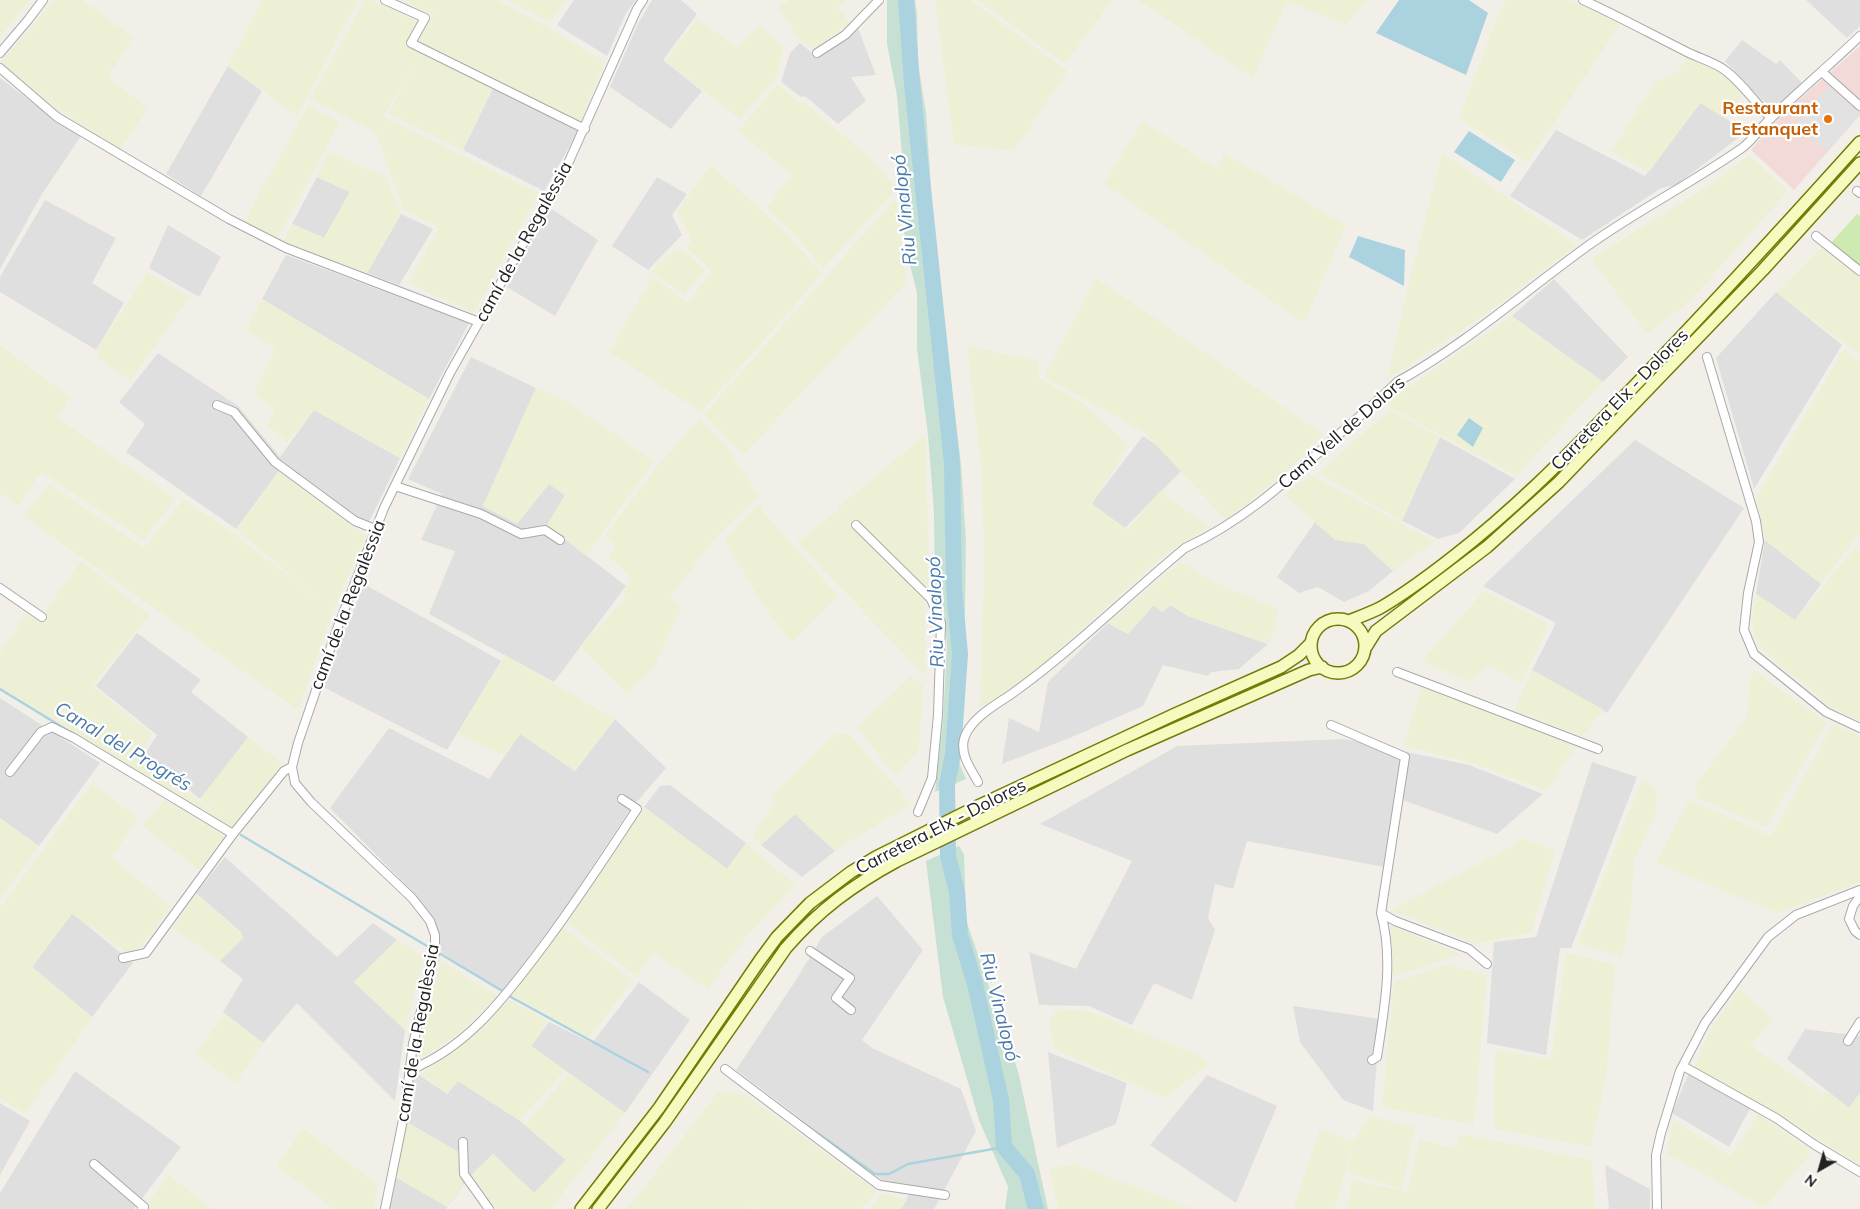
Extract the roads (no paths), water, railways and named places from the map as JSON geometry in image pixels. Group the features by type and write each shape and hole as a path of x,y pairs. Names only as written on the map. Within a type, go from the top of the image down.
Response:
{"main road":[{"name":"Carretera Elx - Dolores","path":"1348,621 1378,609 1408,590 1516,505 1552,471 1651,369 1751,263 1860,142"},
{"name":"Carretera Elx - Dolores","path":"1366,647 1376,631 1488,547 1559,482 1763,270 1860,163"},
{"path":"1342,619 1348,621 1359,628 1364,637 1366,647 1358,664 1352,669 1338,672 1322,668 1313,654 1311,643 1314,634 1326,622 1342,619"},
{"name":"Carretera Elx - Dolores","path":"581,1209 659,1108 777,937 810,903 829,888 859,867 980,805 1280,667 1299,655 1311,643"},
{"name":"Carretera Elx - Dolores","path":"598,1209 665,1122 786,948 806,926 843,894 868,877 912,854 1136,747 1309,670 1322,668"}],"street":[{"path":"0,52 43,0"},
{"path":"385,0 425,18 411,43 585,129"},
{"name":"camí de la Regalèssia","path":"385,1209 404,1114 414,1044 435,953 435,936 430,921 412,898 311,802 295,783 292,767 298,743 337,629 375,529 450,373 566,168 637,9 643,0"},
{"path":"817,53 845,35 879,0"},
{"path":"1583,0 1726,70 1771,118"},
{"name":"Camí Vell de Dolors","path":"978,782 964,755 964,740 972,724 986,712 1051,665 1186,548 1208,538 1286,483 1398,382 1418,371 1468,336 1596,240 1639,211 1698,178 1744,146 1771,118 1860,36"},
{"path":"0,68 57,117 229,219 286,248 479,322"},
{"path":"1822,72 1860,106"},
{"path":"1816,236 1860,271"},
{"path":"1707,357 1756,521 1759,542 1748,593 1744,630 1754,654 1826,712 1860,728"},
{"path":"217,405 234,412 275,462 355,521 375,529"},
{"path":"395,486 482,514 521,534 545,530 560,540"},
{"path":"856,525 931,599 941,623 938,715 932,778 918,812"},
{"path":"0,588 42,617"},
{"path":"1397,672 1598,749"},
{"path":"1331,725 1405,757 1381,913 1385,927 1388,984 1377,1058 1372,1060"},
{"path":"10,772 40,732 52,727 74,738 233,834"},
{"path":"123,958 146,953 233,834 284,771 292,767"},
{"path":"410,1070 431,1062 472,1031 508,993 558,926 637,809 622,799"},
{"path":"1657,1209 1656,1155 1661,1133 1683,1066 1705,1023 1768,937 1796,915 1860,890"},
{"path":"1860,896 1853,906 1849,919 1855,931 1860,935"},
{"path":"1381,913 1469,949 1487,964"},
{"path":"810,952 850,978 836,998 852,1010"},
{"path":"1848,1041 1860,1022"},
{"path":"1683,1066 1776,1118 1816,1146 1860,1172"},
{"path":"725,1069 879,1185 945,1195"},
{"path":"463,1142 464,1174 489,1209"},
{"path":"94,1164 144,1207 142,1209"}],"water":[{"path":"1399,0 1469,0 1488,13 1466,75 1376,33"},
{"path":"1469,131 1515,160 1501,182 1454,152"},
{"path":"1358,236 1405,250 1404,286 1349,257"},
{"path":"1469,418 1483,428 1473,447 1457,435"}],"waterway":[{"name":"Riu Vinalopó","path":"906,0 912,84 952,463 954,588 960,654 953,754 947,785 948,856 957,892 960,935 975,984 1001,1100 1004,1147 1027,1174 1036,1209"},
{"name":"Canal del Progrés","path":"0,689 72,733"},
{"name":"Canal del Progrés","path":"241,835 427,946"},
{"name":"Canal del Progrés","path":"439,953 504,992"},
{"name":"Canal del Progrés","path":"509,996 648,1072"},
{"name":"Canal del Progrés","path":"781,1107 875,1174 889,1174 908,1164 1004,1147"}],"place":[{"name":"Restaurant Estanquet","path":"1828,119"}]}
